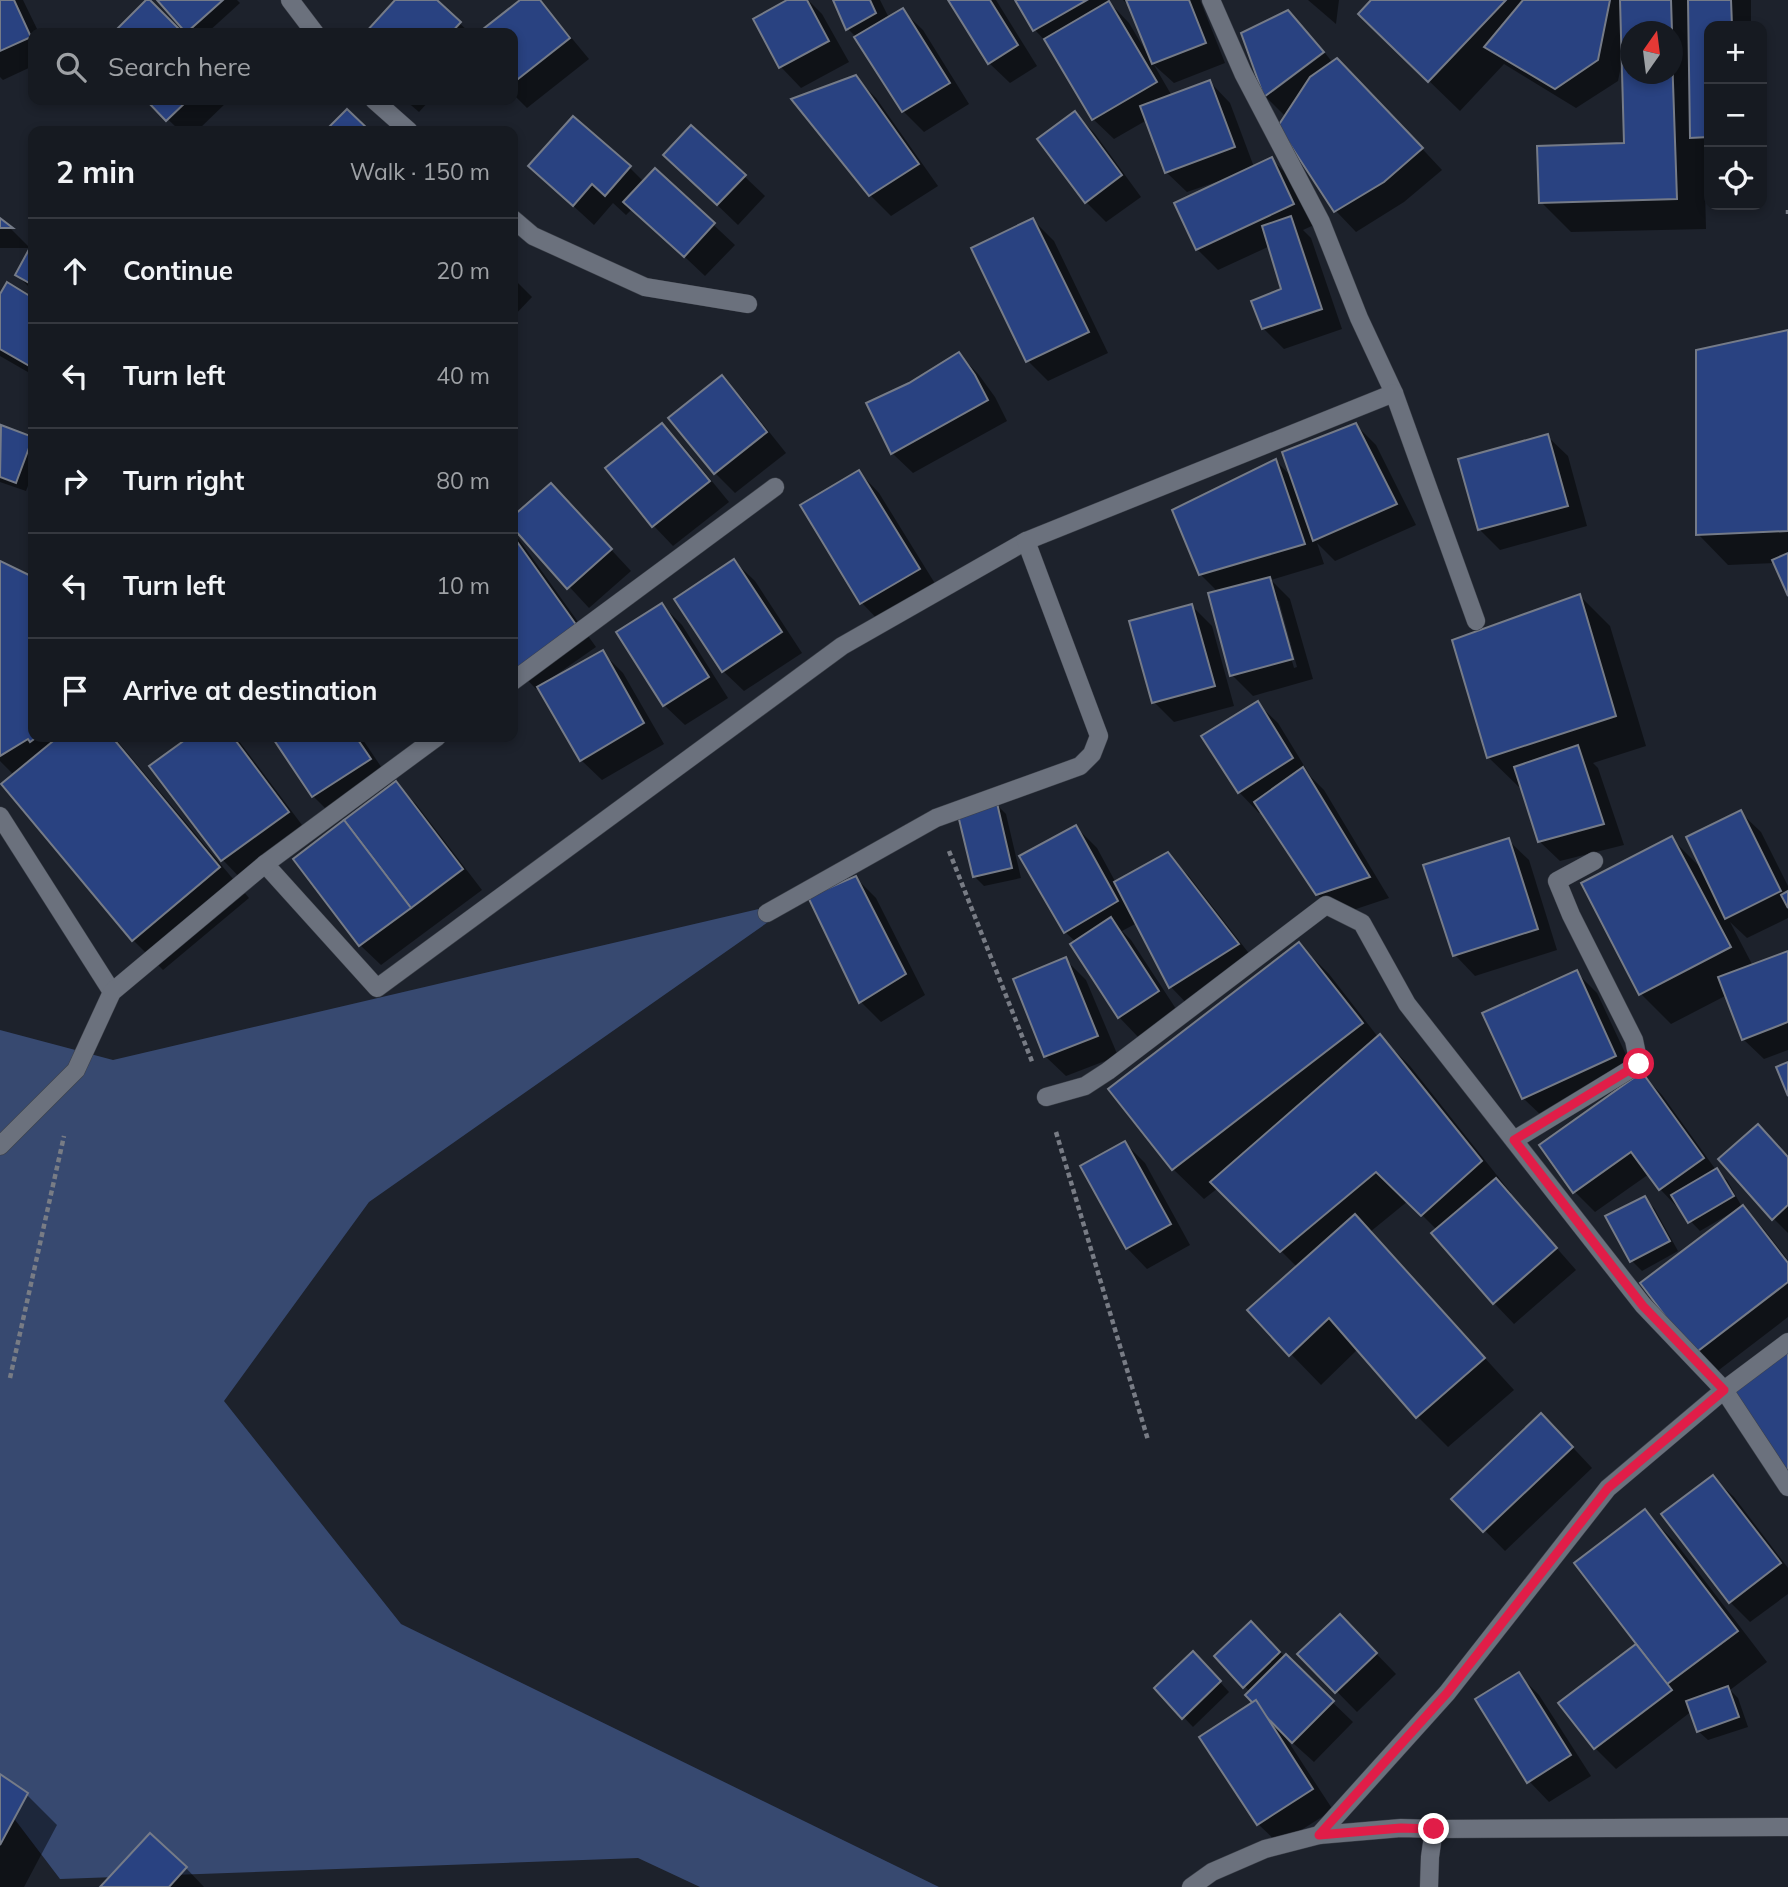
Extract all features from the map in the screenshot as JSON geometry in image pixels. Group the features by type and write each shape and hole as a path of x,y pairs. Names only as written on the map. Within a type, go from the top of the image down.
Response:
{"street":[{"path":"290,0 311,28"},
{"path":"1211,0 1243,73 1321,222 1359,318 1394,393 1476,621"},
{"path":"380,105 403,126"},
{"path":"518,223 534,236 645,287 748,304"},
{"path":"265,864 377,988 842,646 1026,541 1394,393"},
{"path":"518,677 775,487"},
{"path":"767,913 936,818 1080,766 1092,754 1100,736 1026,541"},
{"path":"0,1146 76,1070 112,992 265,864 430,742"},
{"path":"0,816 112,992"},
{"path":"1514,1140 1639,1064 1634,1040 1571,915 1557,881 1594,861"},
{"path":"1046,1097 1085,1086 1108,1071 1326,905 1362,923 1407,1004 1643,1306 1724,1390 1788,1487"},
{"path":"1319,1835 1447,1693 1608,1488 1724,1390 1788,1342"},
{"path":"1191,1887 1212,1872 1265,1849 1319,1835 1401,1828 1788,1827"},
{"path":"1429,1887 1434,1829"}],"path":[{"path":"10,1378 64,1132"}],"shaded area":[{"path":"801,899 369,1202 224,1401 401,1624 939,1887 700,1887 638,1858 60,1879 0,1800 0,1030 113,1060"}],"building":[{"path":"0,0 14,0 28,30 28,38 0,51"},
{"path":"146,0 150,0 178,28 118,28"},
{"path":"157,0 223,0 192,28 182,28"},
{"path":"395,0 437,0 461,22 456,28 370,28"},
{"path":"520,0 540,0 570,38 518,79 518,28 484,28"},
{"path":"787,0 807,0 829,41 779,68 753,19"},
{"path":"833,0 870,0 876,13 846,30"},
{"path":"948,0 990,0 1018,45 988,64"},
{"path":"1015,0 1087,0 1033,31"},
{"path":"1126,0 1189,0 1206,43 1152,64"},
{"path":"1371,0 1506,0 1428,82 1358,14"},
{"path":"1523,0 1610,0 1598,60 1555,89 1484,47"},
{"path":"1620,0 1671,0 1672,21 1621,21"},
{"path":"1688,0 1731,0 1732,21 1704,21 1704,137 1690,138"},
{"path":"1109,1 1157,82 1092,120 1044,39"},
{"path":"903,8 950,83 902,112 854,37"},
{"path":"1288,10 1324,52 1264,97 1241,33"},
{"path":"1337,58 1423,148 1384,182 1334,212 1278,126 1310,77"},
{"path":"856,75 919,164 869,196 791,99"},
{"path":"1210,80 1235,147 1165,173 1140,106"},
{"path":"1622,84 1673,84 1677,199 1539,203 1537,146 1624,143"},
{"path":"151,105 183,105 166,121"},
{"path":"347,109 365,126 330,126"},
{"path":"1075,111 1122,175 1085,203 1037,139"},
{"path":"573,116 631,166 605,196 592,184 573,206 528,166"},
{"path":"691,125 746,175 717,205 663,155"},
{"path":"1272,157 1294,204 1196,250 1174,203"},
{"path":"655,168 715,223 684,257 623,202"},
{"path":"1291,216 1322,309 1262,329 1251,301 1281,289 1262,226"},
{"path":"0,218 13,228 0,228"},
{"path":"1033,218 1089,332 1026,362 971,248"},
{"path":"28,251 28,282 15,275"},
{"path":"7,282 28,295 28,365 0,349 0,294"},
{"path":"1788,330 1788,531 1696,535 1696,350"},
{"path":"959,352 988,400 891,454 866,403 909,383"},
{"path":"722,375 767,432 714,474 668,418"},
{"path":"662,423 710,481 652,527 605,468"},
{"path":"1356,423 1397,504 1313,541 1282,452"},
{"path":"1,425 28,435 28,451 16,483 0,477"},
{"path":"1548,434 1568,506 1478,530 1458,459"},
{"path":"1276,459 1305,544 1199,575 1172,510"},
{"path":"859,470 920,569 860,604 800,505"},
{"path":"551,483 612,549 567,589 518,534 518,512"},
{"path":"518,543 577,626 518,667"},
{"path":"1788,553 1788,596 1772,560"},
{"path":"734,559 782,632 722,672 674,599"},
{"path":"0,561 28,575 28,739 0,756"},
{"path":"1270,577 1293,659 1230,676 1208,593"},
{"path":"1580,594 1616,716 1487,758 1452,640"},
{"path":"662,603 709,677 663,706 616,632"},
{"path":"1192,604 1215,686 1152,703 1129,621"},
{"path":"603,650 644,723 580,761 537,687"},
{"path":"1258,701 1293,758 1238,793 1201,736"},
{"path":"52,742 116,742 220,867 132,941 1,784"},
{"path":"182,742 237,742 289,812 221,861 149,766"},
{"path":"275,742 359,742 371,759 312,797"},
{"path":"1578,745 1604,824 1538,842 1514,767"},
{"path":"1303,767 1370,877 1316,895 1254,802"},
{"path":"396,781 463,869 411,908 344,820"},
{"path":"997,803 1012,868 973,877 957,811"},
{"path":"1741,810 1781,891 1725,919 1686,837"},
{"path":"344,820 411,908 359,946 293,859"},
{"path":"1076,825 1118,901 1064,933 1019,856"},
{"path":"1672,836 1731,947 1639,995 1581,883"},
{"path":"1509,838 1538,929 1453,956 1423,865"},
{"path":"1168,852 1239,944 1169,988 1114,882"},
{"path":"856,876 906,974 859,1003 808,897"},
{"path":"1788,891 1788,908 1781,895"},
{"path":"1111,917 1159,991 1118,1018 1070,944"},
{"path":"1299,942 1363,1023 1172,1170 1108,1089"},
{"path":"1788,951 1788,1022 1742,1040 1718,977"},
{"path":"1066,957 1098,1036 1044,1057 1013,979"},
{"path":"1577,970 1616,1056 1522,1099 1482,1013"},
{"path":"1380,1034 1482,1161 1421,1216 1376,1172 1280,1252 1210,1182"},
{"path":"1788,1062 1788,1096 1776,1067"},
{"path":"1642,1072 1704,1158 1659,1190 1631,1152 1573,1193 1539,1145"},
{"path":"1758,1124 1788,1157 1788,1205 1772,1220 1718,1159"},
{"path":"1125,1141 1171,1224 1126,1249 1080,1166"},
{"path":"1717,1168 1734,1196 1688,1223 1671,1195"},
{"path":"1496,1178 1557,1248 1493,1304 1431,1233"},
{"path":"1645,1196 1670,1241 1630,1262 1605,1216"},
{"path":"1743,1205 1788,1263 1788,1282 1694,1354 1640,1283"},
{"path":"1355,1214 1485,1358 1416,1418 1329,1318 1289,1356 1247,1310"},
{"path":"1788,1352 1788,1475 1730,1390"},
{"path":"1541,1413 1573,1447 1483,1532 1451,1499"},
{"path":"1713,1475 1781,1563 1729,1603 1661,1514"},
{"path":"1645,1509 1738,1631 1667,1684 1574,1563"},
{"path":"1340,1614 1377,1653 1335,1693 1297,1654"},
{"path":"1251,1621 1280,1652 1243,1688 1214,1656"},
{"path":"1636,1644 1672,1690 1594,1749 1558,1703"},
{"path":"1193,1651 1221,1681 1182,1719 1154,1688"},
{"path":"1286,1654 1334,1701 1292,1743 1245,1695"},
{"path":"1519,1672 1571,1755 1527,1783 1475,1699"},
{"path":"1728,1686 1739,1717 1697,1732 1686,1701"},
{"path":"1256,1700 1313,1789 1257,1825 1199,1737"},
{"path":"0,1774 28,1793 0,1845"},
{"path":"150,1833 187,1867 169,1887 100,1887"}],"route":[{"path":"1434,1829 1401,1828 1319,1835 1447,1693 1608,1488 1724,1390 1643,1306 1514,1140 1639,1064"}]}
